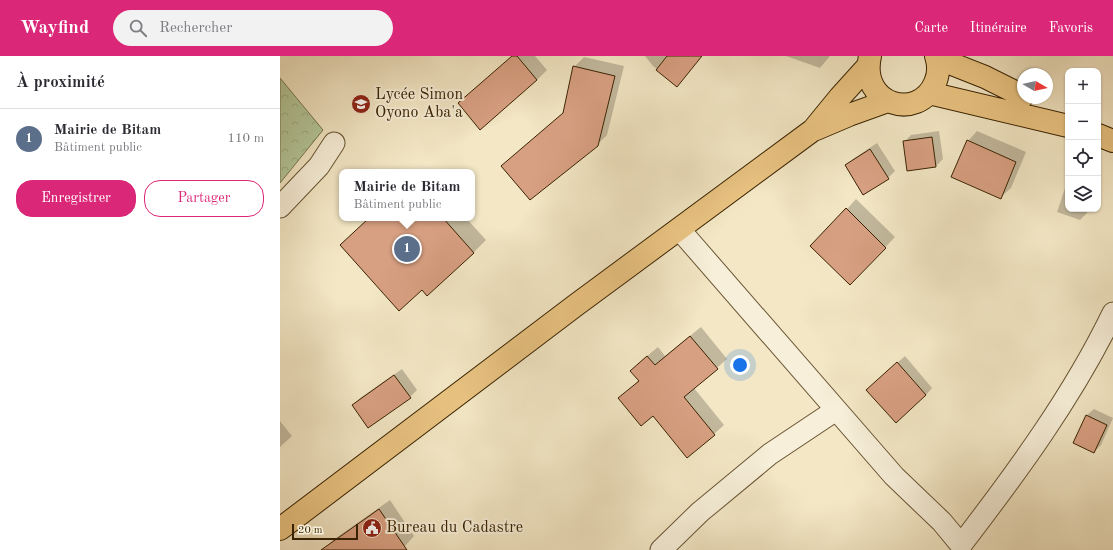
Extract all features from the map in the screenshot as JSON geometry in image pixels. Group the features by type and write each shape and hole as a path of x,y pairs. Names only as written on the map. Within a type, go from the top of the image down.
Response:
{"highway":[{"path":"869,61 868,77 880,96 888,101 899,104 910,104 920,100 929,93 938,77 936,57"},
{"path":"936,57 1017,93"},
{"path":"813,130 869,61"},
{"path":"929,93 1065,125"},
{"path":"280,529 576,304 813,130 888,101"},
{"path":"1039,104 1065,117"},
{"path":"1101,136 1113,141"}],"street":[{"path":"280,207 319,166 334,143"},
{"path":"679,228 894,476 942,522 961,545 999,496 1068,395 1113,313"},
{"path":"661,550 700,512 770,454 836,410"}],"green space":[{"path":"280,78 323,130 280,183"}],"building":[{"path":"512,56 517,56 537,80 480,130 458,103"},
{"path":"667,56 702,56 677,87 656,70"},
{"path":"573,66 615,76 598,146 530,200 501,166 563,113"},
{"path":"932,137 936,167 907,171 903,141"},
{"path":"967,140 1016,162 1001,199 951,177"},
{"path":"870,149 889,179 863,195 845,165"},
{"path":"846,208 886,248 850,285 810,246"},
{"path":"366,221 446,221 474,253 427,296 422,290 399,311 340,245"},
{"path":"690,336 718,369 684,397 715,435 687,458 653,416 641,426 618,398 639,381 630,371 647,356 655,365"},
{"path":"897,362 926,395 896,423 866,390"},
{"path":"394,375 411,398 368,428 352,405"},
{"path":"1086,415 1107,425 1094,453 1073,443"},
{"name":"Bureau du Cadastre","path":"379,509 407,550 321,550"}],"place":[{"name":"Lycée Simon Oyono Aba'a","path":"361,104"},
{"name":"Mairie de Bitam","path":"407,249"},
{"name":"Bureau du Cadastre","path":"372,528"}]}
